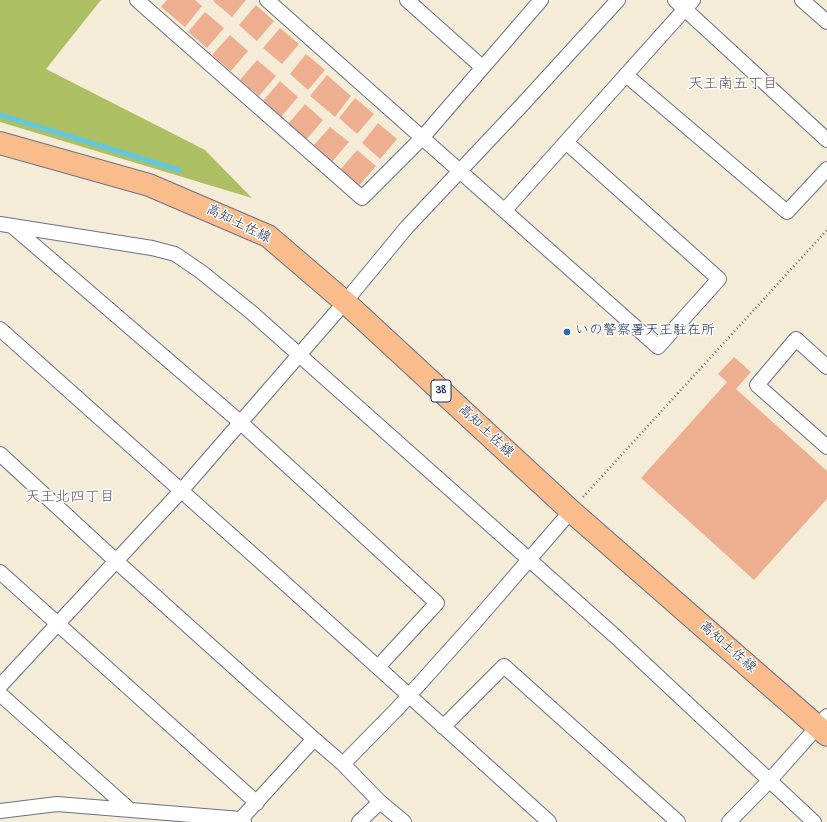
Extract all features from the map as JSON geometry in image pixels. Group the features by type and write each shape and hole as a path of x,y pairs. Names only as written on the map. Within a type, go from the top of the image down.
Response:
{"main road":[{"name":"高知土佐線","path":"0,143 149,185 268,236 345,302 571,511 824,726"}],"street":[{"path":"137,0 362,198 422,138 541,0"},
{"path":"267,0 459,172 505,210 658,347 719,280 566,142"},
{"path":"407,0 482,67"},
{"path":"0,686 181,491 345,302 407,227 618,0"},
{"path":"802,0 827,22"},
{"path":"505,210 626,75 684,3 827,140"},
{"path":"626,75 787,212 827,169"},
{"path":"6,225 152,248 174,254 200,271 251,312 621,641 814,822"},
{"path":"6,225 240,422 437,603 378,667"},
{"path":"0,329 549,822"},
{"path":"827,367 796,339 757,384 827,446"},
{"path":"0,454 116,561 314,739 344,764 380,802 404,822"},
{"path":"344,764 409,695 571,511"},
{"path":"0,572 257,803"},
{"path":"443,727 504,666 678,822"},
{"path":"0,694 130,810"},
{"path":"729,822 824,726"},
{"path":"0,811 57,804 242,821 314,739"},
{"path":"359,822 380,802"}],"path":[{"path":"571,511 827,230"}],"green space":[{"path":"0,0 101,0 46,69 205,150 252,198 0,122"}],"building":[{"path":"167,0 195,0 202,6 185,27 161,7"},
{"path":"246,0 232,17 213,1"},
{"path":"256,5 274,21 257,41 239,25"},
{"path":"205,12 224,28 207,48 188,32"},
{"path":"280,28 299,44 282,64 263,48"},
{"path":"230,35 248,51 231,71 212,55"},
{"path":"306,54 325,70 308,90 290,74"},
{"path":"257,60 276,76 259,96 240,80"},
{"path":"327,75 351,96 335,117 310,96"},
{"path":"280,81 298,97 281,117 263,101"},
{"path":"355,98 374,114 357,134 339,118"},
{"path":"305,104 323,120 306,140 288,124"},
{"path":"378,123 397,139 380,159 362,143"},
{"path":"330,127 349,142 332,162 313,146"},
{"path":"357,150 376,166 359,186 340,170"},
{"path":"734,357 751,372 736,389 827,471 827,499 754,580 641,478 727,382 718,374"}],"waterway":[{"path":"0,115 179,170"}],"place":[{"name":"いの警察署天王駐在所","path":"567,332"}],"district":[{"name":"天王南五丁目","path":"733,86"},
{"name":"天王北四丁目","path":"70,499"}]}
